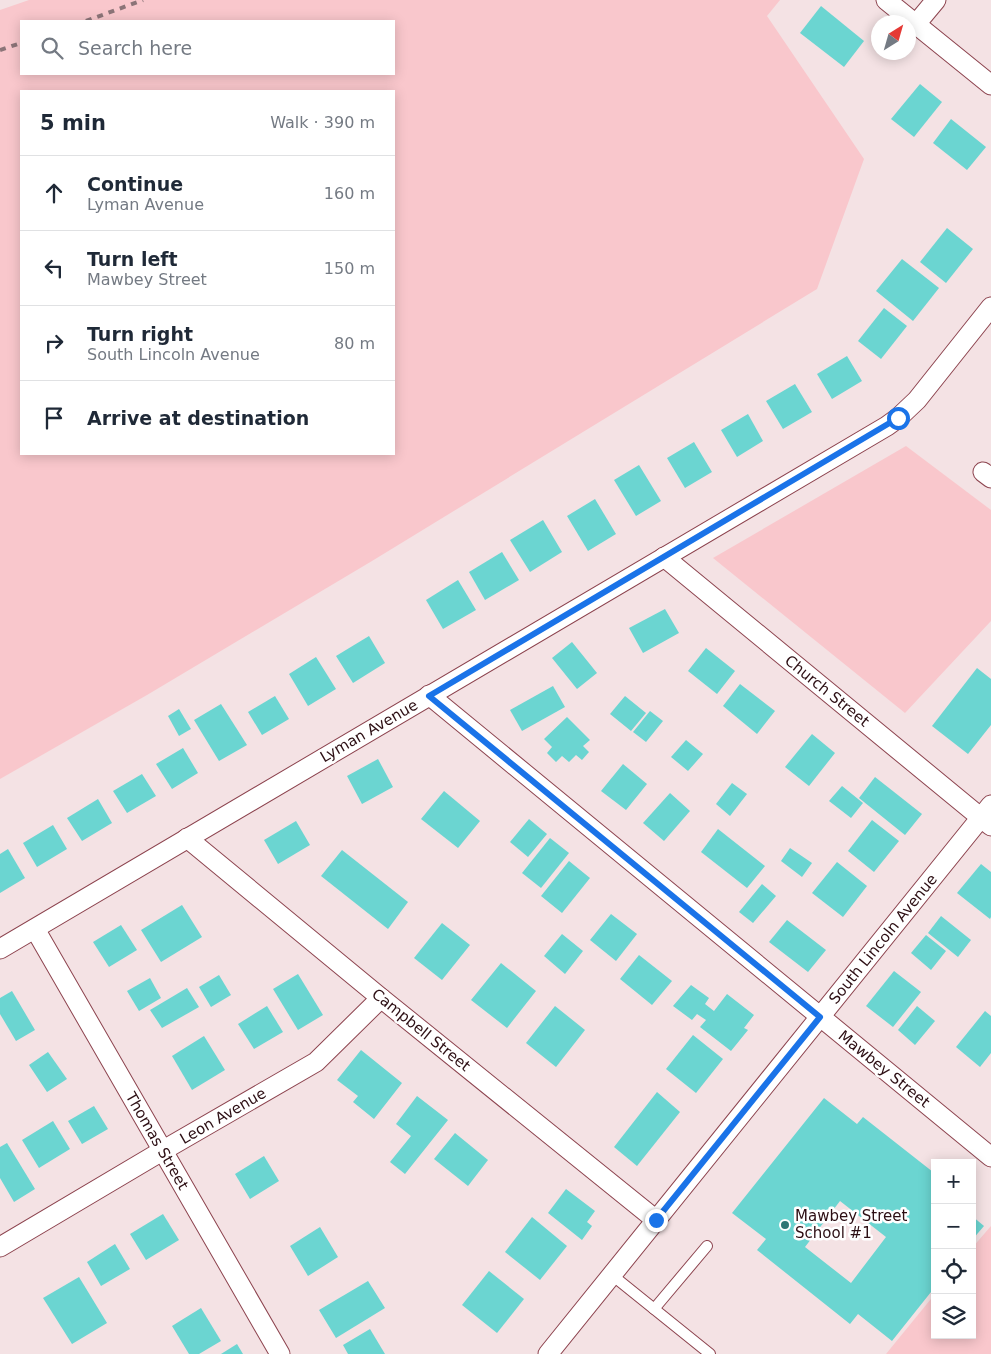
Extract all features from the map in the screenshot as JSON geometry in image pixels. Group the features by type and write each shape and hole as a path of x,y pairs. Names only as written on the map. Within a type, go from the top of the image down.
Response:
{"street":[{"path":"886,0 905,15"},
{"path":"936,0 916,24 991,85"},
{"name":"Lyman Avenue","path":"0,949 898,418 917,400 991,307"},
{"name":"Church Street","path":"664,557 988,816"},
{"name":"Mawbey Street","path":"429,696 991,1157"},
{"name":"South Lincoln Avenue","path":"548,1354 820,1017 988,816"},
{"name":"Campbell Street","path":"187,838 381,998 656,1220"},
{"name":"Thomas Street","path":"35,929 280,1354"},
{"name":"Leon Avenue","path":"0,1247 316,1062 381,998"}],"lane":[{"path":"654,1309 707,1246"},
{"path":"612,1275 710,1354"}],"shaded area":[{"path":"29,0 780,0 767,16 864,159 817,289 372,561 147,695 0,779 0,10"},
{"path":"906,446 991,510 991,621 905,713 713,558"},
{"path":"991,1226 991,1354 886,1354 931,1299 931,1339 976,1339 976,1243"}],"building":[{"path":"821,6 864,41 844,67 800,33"},
{"path":"920,84 942,102 914,137 891,119"},
{"path":"951,119 986,147 967,170 933,143"},
{"path":"947,228 973,249 946,283 920,262"},
{"path":"902,259 939,288 913,321 876,291"},
{"path":"884,308 907,326 881,359 858,341"},
{"path":"847,356 862,381 832,399 817,374"},
{"path":"795,384 812,412 783,429 766,401"},
{"path":"748,414 763,441 737,457 721,430"},
{"path":"694,442 712,472 685,488 667,458"},
{"path":"639,465 661,501 636,516 614,480"},
{"path":"595,499 616,534 588,551 567,516"},
{"path":"543,520 562,552 530,572 510,540"},
{"path":"502,552 519,580 485,600 469,572"},
{"path":"458,580 476,610 443,629 426,600"},
{"path":"665,609 679,633 643,653 629,628"},
{"path":"369,636 385,663 353,683 336,656"},
{"path":"572,642 597,673 577,689 552,658"},
{"path":"706,648 735,671 717,694 688,671"},
{"path":"316,657 336,689 308,706 289,674"},
{"path":"977,668 991,679 991,725 968,754 932,726"},
{"path":"740,684 775,711 757,734 723,706"},
{"path":"553,686 565,707 522,731 510,710"},
{"path":"275,696 289,719 262,735 248,712"},
{"path":"625,696 646,713 631,731 610,714"},
{"path":"221,704 247,745 219,761 194,720"},
{"path":"179,709 191,729 179,736 168,716"},
{"path":"650,711 663,721 646,742 633,732"},
{"path":"567,717 590,740 583,746 589,752 582,760 576,755 569,762 562,756 556,762 547,753 552,747 544,739"},
{"path":"812,734 835,753 809,786 785,767"},
{"path":"686,740 703,754 688,771 671,757"},
{"path":"183,748 198,773 172,789 156,764"},
{"path":"378,759 393,787 362,804 347,776"},
{"path":"623,764 647,784 626,810 601,791"},
{"path":"142,774 156,796 127,813 113,791"},
{"path":"875,777 922,814 905,835 859,798"},
{"path":"732,783 747,794 730,816 716,804"},
{"path":"842,786 863,803 851,818 829,801"},
{"path":"444,791 480,821 458,848 421,819"},
{"path":"670,793 690,811 664,841 643,823"},
{"path":"98,799 112,823 82,841 67,818"},
{"path":"529,819 547,834 528,857 510,842"},
{"path":"872,820 899,841 874,872 848,851"},
{"path":"296,821 310,845 278,864 264,840"},
{"path":"53,825 67,849 37,867 23,843"},
{"path":"718,829 765,866 747,888 701,852"},
{"path":"550,838 569,853 541,888 522,873"},
{"path":"790,848 812,863 802,877 781,861"},
{"path":"8,849 25,878 0,893 0,854"},
{"path":"342,850 408,902 388,929 321,876"},
{"path":"569,861 590,878 562,913 541,896"},
{"path":"837,862 867,886 843,917 812,893"},
{"path":"981,864 991,872 990,919 957,893"},
{"path":"762,884 776,896 753,923 739,912"},
{"path":"182,905 202,937 161,962 141,930"},
{"path":"611,914 637,934 616,961 590,940"},
{"path":"941,916 971,940 958,957 928,933"},
{"path":"787,920 826,950 808,972 769,942"},
{"path":"442,923 470,945 442,980 414,958"},
{"path":"121,925 137,950 109,967 93,942"},
{"path":"562,934 583,951 565,974 544,956"},
{"path":"926,935 946,951 931,970 911,953"},
{"path":"639,955 672,981 652,1005 620,979"},
{"path":"501,963 536,991 507,1028 471,1000"},
{"path":"894,971 921,992 893,1027 866,1006"},
{"path":"298,974 323,1015 298,1030 273,989"},
{"path":"219,975 231,995 211,1007 199,987"},
{"path":"150,978 161,998 139,1011 127,991"},
{"path":"691,985 709,998 705,1004 714,1011 727,994 754,1015 744,1028 748,1030 731,1051 700,1027 706,1020 697,1014 692,1020 673,1006"},
{"path":"187,988 199,1007 162,1028 150,1010"},
{"path":"12,991 35,1030 16,1041 0,1014 0,998"},
{"path":"267,1006 283,1032 254,1049 238,1024"},
{"path":"555,1006 585,1030 556,1067 526,1043"},
{"path":"917,1006 935,1021 915,1045 898,1030"},
{"path":"985,1011 991,1016 991,1053 980,1067 956,1047"},
{"path":"693,1035 723,1059 696,1093 666,1069"},
{"path":"204,1036 225,1070 192,1090 172,1056"},
{"path":"361,1050 402,1083 374,1119 353,1102 358,1096 337,1080"},
{"path":"48,1052 67,1079 47,1092 29,1065"},
{"path":"657,1092 680,1112 637,1166 614,1147"},
{"path":"417,1096 448,1120 405,1174 390,1162 411,1136 396,1124"},
{"name":"Mawbey Street School #1","path":"824,1098 857,1124 863,1117 931,1170 931,1292 892,1341 858,1314 850,1324 757,1250 766,1239 732,1213","holes":["840,1201 886,1237 851,1283 805,1247"]},
{"path":"94,1106 108,1129 82,1144 68,1121"},
{"path":"53,1121 70,1149 39,1168 22,1140"},
{"path":"455,1133 488,1160 468,1186 434,1159"},
{"path":"7,1143 35,1189 14,1202 0,1178 0,1147"},
{"path":"264,1156 279,1181 250,1199 235,1174"},
{"path":"566,1189 595,1211 587,1222 592,1226 582,1240 548,1213"},
{"path":"163,1214 179,1240 146,1260 130,1234"},
{"path":"532,1217 567,1246 540,1280 505,1252"},
{"path":"976,1219 984,1226 976,1235"},
{"path":"320,1227 338,1257 308,1276 290,1246"},
{"path":"115,1244 130,1269 101,1286 87,1262"},
{"path":"489,1271 524,1299 497,1333 462,1305"},
{"path":"79,1277 107,1323 72,1344 43,1298"},
{"path":"368,1281 385,1308 336,1338 319,1310"},
{"path":"201,1308 221,1341 199,1354 189,1354 172,1326"},
{"path":"370,1329 385,1354 348,1354 343,1345"},
{"path":"237,1344 243,1354 221,1354"}],"railway":[{"path":"89,20 143,0"},
{"path":"0,50 20,43"}],"place":[{"name":"Mawbey Street School #1","path":"785,1225"}],"route":[{"path":"656,1220 820,1017 429,696 898,418"}]}
